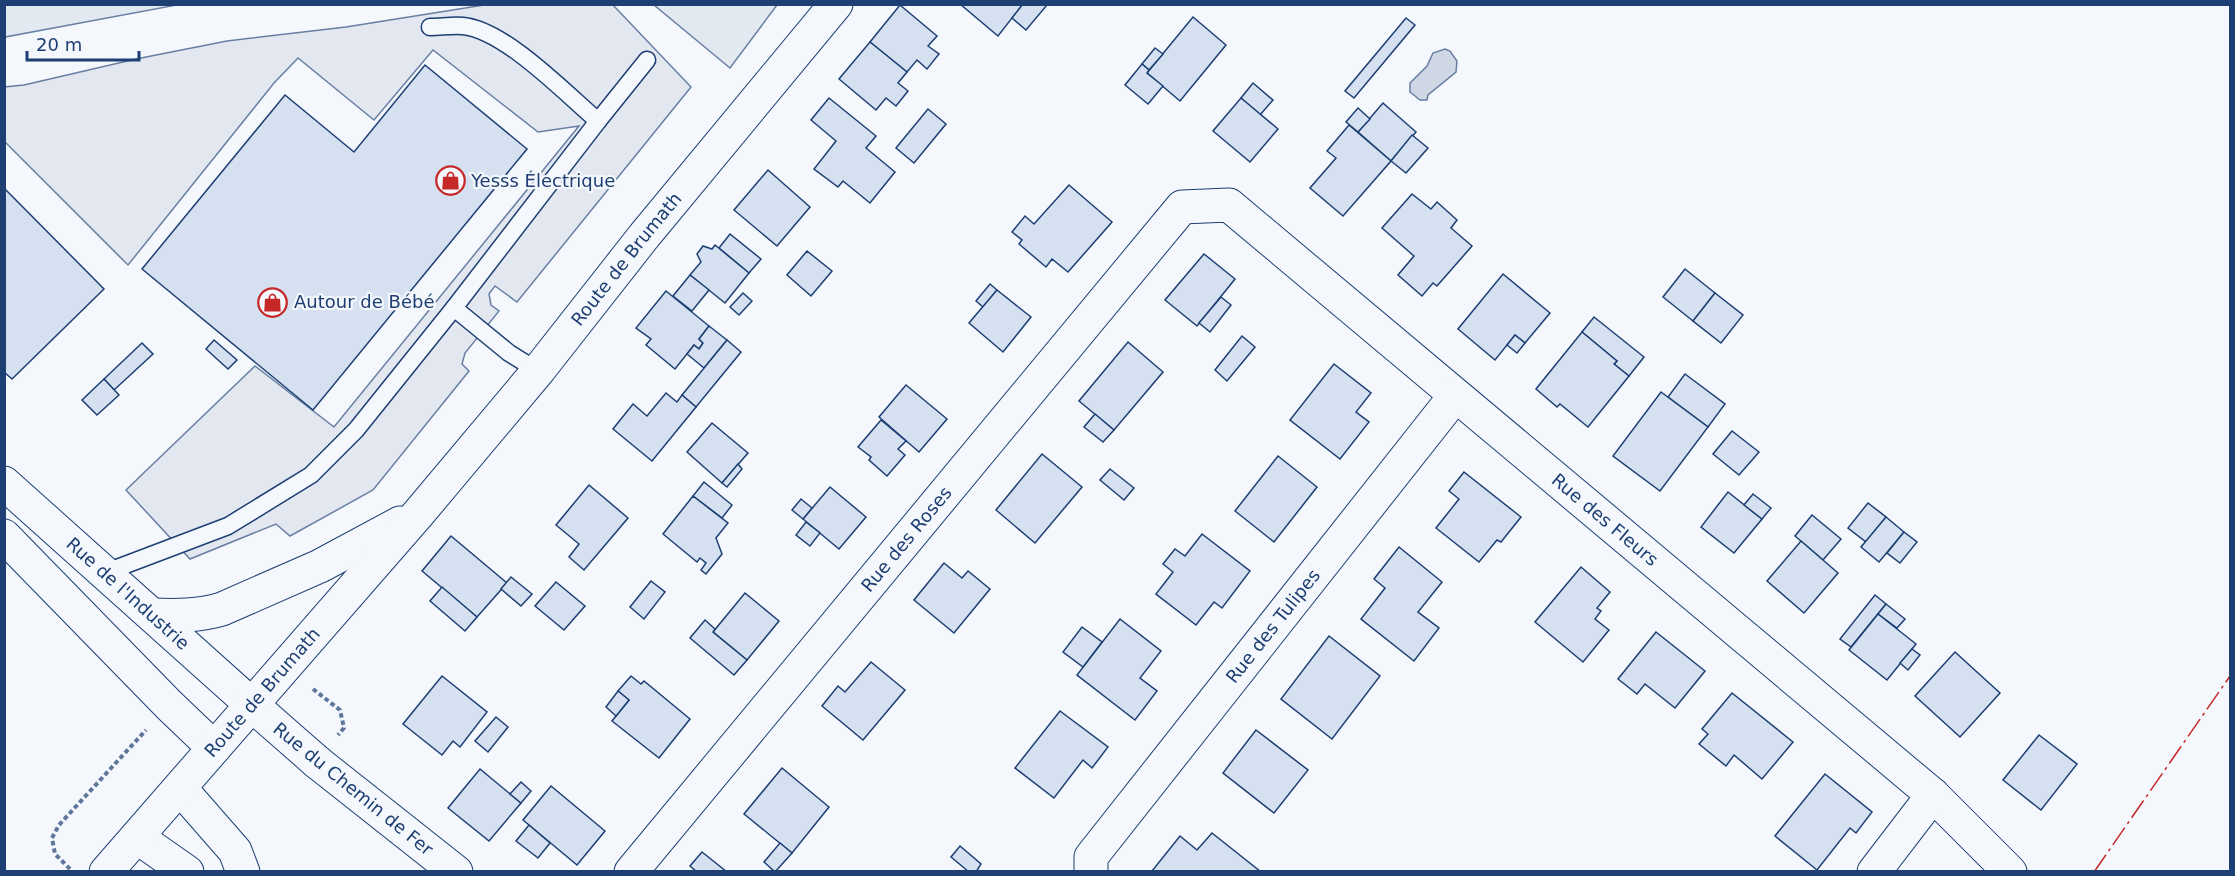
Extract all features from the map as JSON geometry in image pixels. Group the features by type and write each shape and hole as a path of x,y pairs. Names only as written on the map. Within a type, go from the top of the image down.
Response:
{"street":[{"name":"Route de Brumath","path":"106,872 418,514 836,4"},
{"name":"Rue des Fleurs","path":"1182,207 1229,205 1933,795 2010,872"},
{"name":"Rue des Roses","path":"631,872 1182,207"},
{"name":"Rue des Tulipes","path":"1091,864 1455,396"},
{"name":"Rue de l'Industrie","path":"4,483 252,705"},
{"name":"Route de Brumath","path":"152,615 210,613 222,609 320,566 418,514"},
{"path":"4,536 214,748"},
{"name":"Rue du Chemin de Fer","path":"252,705 316,762 456,872"},
{"path":"180,788 235,851 243,872"},
{"path":"1874,872 1933,795"},
{"path":"137,837 187,872"}],"lane":[{"path":"430,27 464,26 489,34 518,52 598,121"},
{"path":"104,573 228,526 311,475 356,430 647,60"},
{"path":"454,308 509,353 537,371"},
{"path":"122,872 137,837"}],"path":[{"path":"73,872 55,854 52,838 59,825 147,729"}],"shaded area":[{"path":"5,4 177,4 177,5 5,37"},
{"path":"612,4 691,87 517,302 495,286 489,294 491,305 499,311 465,353 462,364 469,371 373,490 290,536 276,524 190,559 126,490 255,366 334,427 579,126 538,132 433,50 374,120 298,58 274,83 128,265 5,142 4,87 24,85 227,41 346,27 484,5"},
{"path":"654,5 777,5 730,68"},
{"path":"1445,49 1450,51 1457,61 1456,72 1428,95 1427,100 1420,100 1410,92 1410,83 1427,66 1433,53"}],"building":[{"path":"960,4 1023,4 998,36"},
{"path":"1023,4 1047,5 1026,30 1012,18"},
{"path":"900,5 937,36 928,46 939,54 927,69 917,60 907,72 870,42"},
{"path":"1193,17 1226,45 1180,101 1147,73"},
{"path":"1406,18 1415,25 1354,98 1345,91"},
{"path":"870,42 907,72 898,83 908,91 896,106 886,98 876,110 839,79"},
{"path":"1155,48 1163,54 1149,70 1142,64"},
{"path":"1142,64 1149,70 1147,73 1163,86 1148,104 1125,85"},
{"path":"425,65 527,149 313,410 142,269 285,95 354,152"},
{"path":"1253,83 1273,100 1260,115 1241,98"},
{"path":"829,98 876,136 866,148 895,172 870,203 843,181 838,187 814,169 836,141 811,120"},
{"path":"1241,98 1278,129 1250,162 1213,131"},
{"path":"1383,103 1416,132 1391,161 1358,132"},
{"path":"1358,108 1370,119 1358,132 1346,122"},
{"path":"928,109 946,124 914,163 896,148"},
{"path":"1349,125 1391,161 1343,216 1310,188 1336,158 1327,151"},
{"path":"1412,135 1428,148 1406,173 1391,161"},
{"path":"768,170 810,207 777,246 734,210"},
{"path":"1069,185 1112,222 1068,272 1052,259 1046,267 1019,244 1022,240 1012,232 1025,216 1034,224"},
{"path":"4,188 104,289 12,379 4,372"},
{"path":"1412,194 1431,209 1437,202 1457,220 1451,228 1472,246 1437,286 1433,283 1422,296 1398,275 1414,256 1382,228"},
{"path":"730,234 761,259 749,273 719,248"},
{"path":"715,245 749,273 725,303 690,275 701,262 697,254 703,246 712,249"},
{"path":"807,251 832,271 811,296 787,275"},
{"path":"1204,254 1235,279 1197,326 1165,300"},
{"path":"1685,269 1715,293 1693,321 1663,297"},
{"path":"1503,274 1550,313 1525,343 1515,335 1495,360 1458,329"},
{"path":"690,275 709,290 692,311 673,296"},
{"path":"990,284 997,290 983,307 976,301"},
{"path":"997,290 1031,317 1003,352 969,323"},
{"path":"666,291 709,326 699,339 703,343 699,349 694,345 675,369 646,345 651,339 636,328"},
{"path":"743,293 752,301 739,315 730,307"},
{"path":"1715,293 1743,315 1721,343 1693,321"},
{"path":"1221,297 1231,305 1210,332 1199,323"},
{"path":"1594,317 1644,357 1629,376 1614,364 1617,361 1582,332"},
{"path":"709,326 727,340 704,368 687,354 694,345 699,349 703,343 699,339"},
{"path":"1582,332 1617,361 1614,364 1629,376 1588,427 1560,404 1557,407 1536,389"},
{"path":"1515,335 1525,343 1517,353 1507,345"},
{"path":"1242,336 1255,347 1227,381 1215,370"},
{"path":"214,340 237,360 228,369 206,349"},
{"path":"727,340 741,352 696,407 682,395"},
{"path":"1128,342 1163,372 1114,430 1079,401"},
{"path":"142,343 153,354 114,390 104,379"},
{"path":"1334,364 1371,393 1356,412 1369,422 1340,459 1290,420"},
{"path":"1685,374 1725,404 1708,427 1668,397"},
{"path":"104,379 119,395 97,415 82,400"},
{"path":"906,385 947,419 919,452 879,417"},
{"path":"1661,392 1708,427 1660,491 1613,456"},
{"path":"666,393 677,402 682,395 696,407 652,461 613,429 633,404 647,416"},
{"path":"1095,414 1114,430 1103,442 1084,427"},
{"path":"881,420 906,441 898,449 905,455 887,476 869,460 871,457 858,447"},
{"path":"712,423 748,453 722,483 687,452"},
{"path":"1732,431 1759,452 1739,475 1713,454"},
{"path":"1042,454 1082,487 1035,543 996,510"},
{"path":"1278,456 1317,487 1274,542 1235,511"},
{"path":"738,464 742,469 727,487 722,483"},
{"path":"1110,469 1134,488 1124,500 1100,480"},
{"path":"1464,472 1521,517 1501,542 1497,540 1479,562 1436,528 1459,499 1449,491"},
{"path":"704,482 732,505 722,518 693,496"},
{"path":"589,485 628,518 584,570 569,557 579,544 556,525"},
{"path":"830,487 866,517 839,549 803,519"},
{"path":"1728,492 1762,519 1734,553 1701,527"},
{"path":"1753,494 1771,508 1762,519 1744,505"},
{"path":"693,496 728,523 716,538 722,554 706,574 701,570 706,563 700,558 697,562 663,534"},
{"path":"801,499 812,508 803,519 792,510"},
{"path":"1868,503 1886,517 1866,542 1848,528"},
{"path":"1812,515 1841,539 1823,560 1795,536"},
{"path":"1886,517 1904,532 1879,562 1861,547"},
{"path":"806,522 820,533 810,546 796,535"},
{"path":"1904,532 1917,542 1900,563 1887,553"},
{"path":"1202,534 1250,571 1222,608 1214,602 1196,625 1156,594 1173,572 1163,564 1175,549 1185,556"},
{"path":"451,536 507,583 477,617 422,571"},
{"path":"1801,541 1838,573 1804,613 1767,581"},
{"path":"1399,547 1442,582 1418,612 1439,628 1414,661 1361,619 1385,588 1374,579"},
{"path":"944,563 962,578 968,571 990,589 954,633 914,600"},
{"path":"1581,567 1610,592 1597,608 1601,611 1595,619 1609,630 1583,662 1535,622"},
{"path":"511,577 532,594 521,606 501,589"},
{"path":"651,581 665,592 644,619 630,607"},
{"path":"556,582 585,606 564,630 535,606"},
{"path":"442,587 477,617 465,631 430,601"},
{"path":"745,593 779,621 747,660 713,632"},
{"path":"1875,595 1886,604 1851,647 1840,639"},
{"path":"1886,604 1905,619 1897,628 1878,614"},
{"path":"1878,614 1916,644 1887,680 1849,650"},
{"path":"1120,619 1161,651 1140,678 1157,691 1135,720 1077,675"},
{"path":"705,620 715,629 713,632 747,660 734,675 690,638"},
{"path":"1082,627 1102,642 1083,667 1063,652"},
{"path":"1656,632 1705,671 1675,708 1645,684 1637,694 1618,679"},
{"path":"1329,636 1380,676 1332,739 1281,699"},
{"path":"1912,649 1920,655 1908,670 1900,663"},
{"path":"1955,652 2000,693 1960,737 1915,696"},
{"path":"871,662 905,690 863,740 822,706 838,686 845,692"},
{"path":"442,676 487,712 460,747 453,741 442,755 403,724"},
{"path":"631,676 641,684 644,681 690,719 659,758 612,721 629,700 618,691"},
{"path":"618,691 629,700 616,716 606,707"},
{"path":"1732,693 1793,742 1762,779 1734,755 1726,766 1699,744 1708,734 1702,729"},
{"path":"1060,711 1108,747 1092,768 1083,760 1054,798 1015,768"},
{"path":"496,717 508,727 488,752 475,741"},
{"path":"1256,730 1308,770 1274,813 1223,773"},
{"path":"2039,735 2077,764 2041,810 2003,780"},
{"path":"782,768 829,807 792,853 744,814"},
{"path":"480,769 521,803 489,841 448,808"},
{"path":"1825,774 1872,812 1856,833 1850,828 1817,870 1775,836"},
{"path":"521,782 531,791 521,803 510,794"},
{"path":"551,786 605,831 577,865 523,820"},
{"path":"529,825 550,843 538,858 516,841"},
{"path":"1212,833 1261,872 1152,871 1180,836 1197,850"},
{"path":"780,843 792,853 775,872 764,862"},
{"path":"960,846 981,864 976,872 969,872 951,857"},
{"path":"702,852 727,872 697,872 690,866"}],"power":[{"path":"2094,872 2230,676"}],"place":[{"name":"Yesss Électrique","path":"450,181"},
{"name":"Autour de Bébé","path":"273,302"}]}
